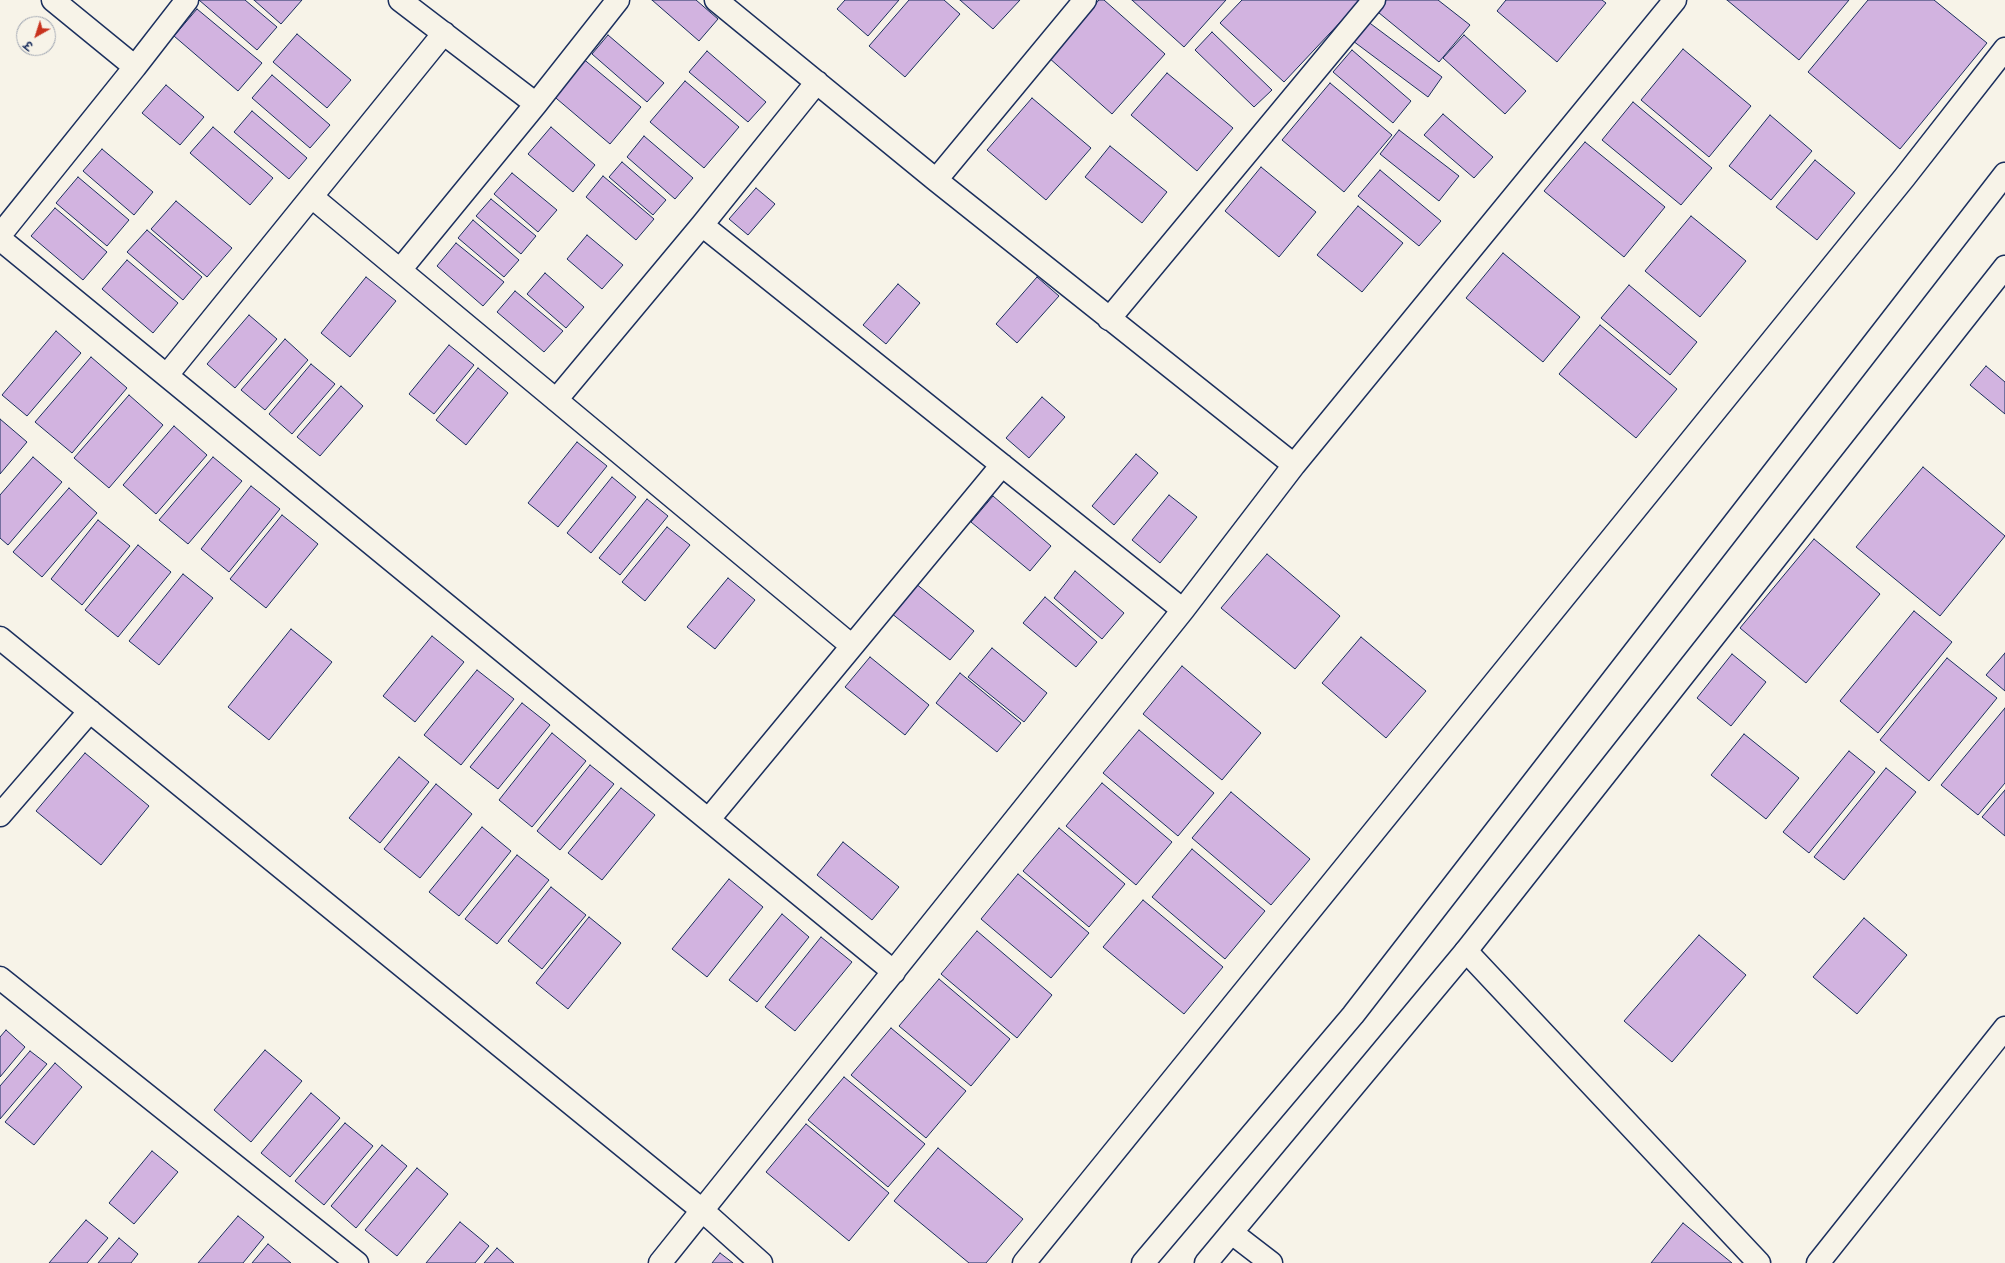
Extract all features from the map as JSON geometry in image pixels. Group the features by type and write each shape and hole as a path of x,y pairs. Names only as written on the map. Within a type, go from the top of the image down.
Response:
{"street":[{"path":"53,0 135,66"},
{"path":"0,235 187,0"},
{"path":"400,0 536,104"},
{"path":"400,270 536,104 618,0"},
{"path":"716,0 936,180 1294,465"},
{"path":"936,180 1085,0"},
{"path":"1109,319 1374,0"},
{"path":"660,1263 1183,610 1294,465 1675,0"},
{"path":"167,375 444,33"},
{"path":"1024,1263 1894,191 2005,49"},
{"path":"556,400 702,225 817,82"},
{"path":"1144,1263 1353,1015 2005,174"},
{"path":"312,197 852,646"},
{"path":"702,225 1183,610"},
{"path":"0,239 894,972"},
{"path":"1206,1263 1466,952 2005,267"},
{"path":"709,819 1002,464"},
{"path":"0,638 703,1211 761,1263"},
{"path":"0,815 90,711"},
{"path":"1466,952 1759,1263"},
{"path":"0,978 349,1261"},
{"path":"1818,1263 2005,1028"},
{"path":"1232,1233 1271,1263"}],"building":[{"path":"199,0 245,0 277,27 257,50"},
{"path":"254,0 302,0 281,24"},
{"path":"652,0 696,0 718,19 699,41"},
{"path":"845,0 899,0 868,36 837,9"},
{"path":"909,0 944,0 960,14 905,77 869,46"},
{"path":"960,0 1020,0 993,29"},
{"path":"1099,0 1104,0 1165,54 1112,114 1048,57"},
{"path":"1132,0 1226,0 1184,47"},
{"path":"1242,0 1361,0 1284,82 1220,23"},
{"path":"1380,0 1438,0 1470,25 1439,62 1373,8"},
{"path":"1506,0 1602,0 1606,3 1557,62 1497,11"},
{"path":"1727,0 1849,0 1799,60"},
{"path":"1868,0 1934,0 1987,43 1900,149 1808,72"},
{"path":"197,9 262,63 238,91 174,36"},
{"path":"1367,21 1442,77 1428,97 1353,41"},
{"path":"1212,32 1272,90 1254,107 1195,50"},
{"path":"297,34 351,80 327,108 273,62"},
{"path":"608,35 664,83 647,102 592,54"},
{"path":"1464,35 1526,91 1505,114 1443,58"},
{"path":"1683,49 1751,106 1709,157 1641,100"},
{"path":"1352,50 1411,101 1393,123 1333,72"},
{"path":"707,51 766,102 748,122 689,72"},
{"path":"581,57 641,107 610,144 550,93"},
{"path":"1167,73 1233,128 1197,171 1131,115"},
{"path":"272,75 330,125 310,148 252,98"},
{"path":"685,81 739,127 704,168 650,122"},
{"path":"1330,83 1392,135 1344,192 1282,140"},
{"path":"166,85 204,117 180,145 142,113"},
{"path":"1032,98 1091,148 1046,200 987,150"},
{"path":"1633,102 1712,168 1681,205 1602,140"},
{"path":"252,111 307,158 289,179 234,132"},
{"path":"1443,114 1493,157 1474,178 1424,135"},
{"path":"1770,115 1812,151 1771,200 1729,166"},
{"path":"213,127 273,178 250,205 190,153"},
{"path":"551,127 595,165 573,192 528,154"},
{"path":"1399,130 1459,176 1439,201 1380,154"},
{"path":"644,136 693,178 675,199 627,157"},
{"path":"1585,142 1665,207 1624,257 1544,191"},
{"path":"1110,146 1167,192 1142,223 1085,177"},
{"path":"102,149 153,192 134,215 83,171"},
{"path":"1815,160 1855,193 1817,240 1776,207"},
{"path":"622,162 666,200 653,215 609,177"},
{"path":"1261,167 1316,212 1279,257 1225,211"},
{"path":"1380,170 1441,221 1419,246 1358,196"},
{"path":"512,173 557,210 538,232 494,194"},
{"path":"603,176 654,219 636,240 586,197"},
{"path":"78,177 129,220 107,246 56,203"},
{"path":"756,188 775,204 748,235 729,219"},
{"path":"491,199 536,236 521,254 476,216"},
{"path":"176,201 232,248 207,277 151,229"},
{"path":"1358,206 1403,243 1362,292 1317,255"},
{"path":"55,208 107,252 83,280 31,236"},
{"path":"1691,216 1746,261 1700,317 1645,271"},
{"path":"473,220 519,260 504,277 458,238"},
{"path":"147,230 202,277 183,300 127,252"},
{"path":"587,235 623,265 602,289 567,259"},
{"path":"456,243 504,282 483,306 437,266"},
{"path":"1503,253 1580,317 1543,362 1466,298"},
{"path":"127,260 178,303 153,333 102,289"},
{"path":"545,273 584,307 566,328 527,294"},
{"path":"366,277 396,301 350,357 321,333"},
{"path":"1037,277 1059,296 1017,343 996,324"},
{"path":"898,284 920,303 886,344 863,325"},
{"path":"1629,285 1697,342 1670,375 1601,318"},
{"path":"515,291 563,331 544,352 497,312"},
{"path":"249,315 277,339 235,388 207,364"},
{"path":"1600,325 1677,389 1636,438 1559,374"},
{"path":"56,331 81,353 27,416 2,395"},
{"path":"285,339 308,360 265,410 241,390"},
{"path":"449,345 474,365 434,414 409,394"},
{"path":"91,357 127,388 72,453 35,422"},
{"path":"311,364 335,384 292,434 269,414"},
{"path":"1986,366 2005,382 2005,414 1970,385"},
{"path":"478,368 508,393 466,445 436,420"},
{"path":"341,386 363,406 320,456 297,437"},
{"path":"129,395 163,425 109,488 74,458"},
{"path":"1042,397 1065,417 1029,458 1006,438"},
{"path":"0,419 27,442 0,474"},
{"path":"174,426 207,455 156,514 123,485"},
{"path":"577,442 607,466 558,527 528,503"},
{"path":"1136,454 1158,473 1114,525 1092,506"},
{"path":"33,457 62,482 8,545 0,538 0,495"},
{"path":"213,457 242,481 188,544 159,520"},
{"path":"1923,467 2005,536 1940,616 1856,547"},
{"path":"612,477 636,497 591,553 567,533"},
{"path":"251,486 280,509 229,572 201,549"},
{"path":"69,488 97,513 42,577 13,552"},
{"path":"1169,495 1197,517 1160,563 1132,540"},
{"path":"993,496 1051,546 1030,571 971,522"},
{"path":"647,499 668,516 620,575 599,558"},
{"path":"282,515 318,544 266,608 230,579"},
{"path":"98,520 130,546 82,605 51,579"},
{"path":"667,527 690,545 645,601 622,582"},
{"path":"1814,539 1880,594 1806,683 1740,628"},
{"path":"138,545 171,572 118,637 85,610"},
{"path":"1267,554 1340,616 1295,669 1221,608"},
{"path":"1075,571 1124,613 1102,639 1054,598"},
{"path":"183,574 213,598 159,665 129,641"},
{"path":"728,578 755,600 715,649 687,627"},
{"path":"915,583 974,631 950,660 891,613"},
{"path":"1045,597 1097,642 1076,667 1023,623"},
{"path":"1914,611 1952,642 1878,733 1840,701"},
{"path":"291,629 332,662 269,740 228,707"},
{"path":"432,636 464,662 415,722 383,696"},
{"path":"1361,637 1426,691 1386,738 1322,683"},
{"path":"992,648 1047,693 1024,722 968,677"},
{"path":"2005,653 2005,691 1986,675"},
{"path":"1732,654 1766,682 1731,726 1697,698"},
{"path":"870,657 929,705 905,735 845,687"},
{"path":"1947,658 1997,698 1929,781 1880,740"},
{"path":"1182,666 1261,733 1222,780 1143,714"},
{"path":"477,670 514,699 461,765 424,735"},
{"path":"960,673 1021,723 997,752 936,703"},
{"path":"522,703 550,725 498,789 470,767"},
{"path":"2005,708 2005,783 1978,815 1941,785"},
{"path":"1139,730 1214,793 1178,836 1103,773"},
{"path":"552,733 586,761 532,827 499,800"},
{"path":"1744,734 1799,778 1766,819 1711,775"},
{"path":"1849,751 1875,772 1809,853 1783,832"},
{"path":"85,753 149,806 101,865 36,811"},
{"path":"399,757 429,782 380,843 349,818"},
{"path":"590,765 614,784 560,850 537,831"},
{"path":"1886,768 1916,792 1844,880 1814,857"},
{"path":"1102,783 1172,842 1136,885 1066,826"},
{"path":"436,784 472,814 420,878 384,849"},
{"path":"621,788 655,815 602,880 568,853"},
{"path":"2005,790 2005,836 1982,817"},
{"path":"1231,792 1310,859 1271,905 1192,838"},
{"path":"482,827 511,851 459,916 429,892"},
{"path":"1059,828 1125,884 1089,927 1023,871"},
{"path":"843,842 899,887 872,920 817,875"},
{"path":"1192,849 1265,911 1225,959 1152,897"},
{"path":"517,855 549,880 497,944 465,919"},
{"path":"1018,874 1089,933 1051,978 981,919"},
{"path":"729,879 763,907 707,977 672,949"},
{"path":"551,887 586,915 542,969 508,941"},
{"path":"1143,900 1223,967 1184,1014 1103,947"},
{"path":"782,914 809,937 757,1002 729,980"},
{"path":"589,917 621,943 568,1009 536,983"},
{"path":"1864,918 1907,955 1857,1014 1813,977"},
{"path":"977,931 1052,995 1017,1038 941,974"},
{"path":"1699,935 1746,975 1672,1062 1624,1021"},
{"path":"821,937 852,962 795,1031 765,1007"},
{"path":"939,979 1010,1039 971,1086 899,1026"},
{"path":"891,1028 966,1091 926,1138 851,1075"},
{"path":"6,1030 25,1047 0,1077 0,1037"},
{"path":"265,1050 302,1081 251,1142 214,1110"},
{"path":"30,1051 47,1064 0,1119 0,1086"},
{"path":"55,1063 82,1087 34,1145 5,1122"},
{"path":"844,1077 925,1144 888,1187 808,1120"},
{"path":"311,1093 340,1118 290,1177 261,1153"},
{"path":"345,1123 373,1146 324,1205 295,1181"},
{"path":"806,1124 889,1193 849,1241 766,1172"},
{"path":"382,1145 407,1166 356,1228 331,1206"},
{"path":"938,1148 1023,1219 986,1263 969,1263 894,1201"},
{"path":"152,1151 178,1172 134,1224 109,1203"},
{"path":"417,1168 448,1194 397,1256 365,1230"},
{"path":"238,1216 264,1237 243,1263 198,1263"},
{"path":"86,1220 108,1238 87,1263 49,1263"},
{"path":"460,1222 489,1246 475,1263 426,1263"},
{"path":"1683,1223 1732,1263 1651,1263"},
{"path":"119,1238 138,1254 131,1263 98,1263"},
{"path":"268,1244 291,1263 252,1263"},
{"path":"497,1248 514,1263 484,1263"},
{"path":"720,1253 733,1263 712,1263"}]}
